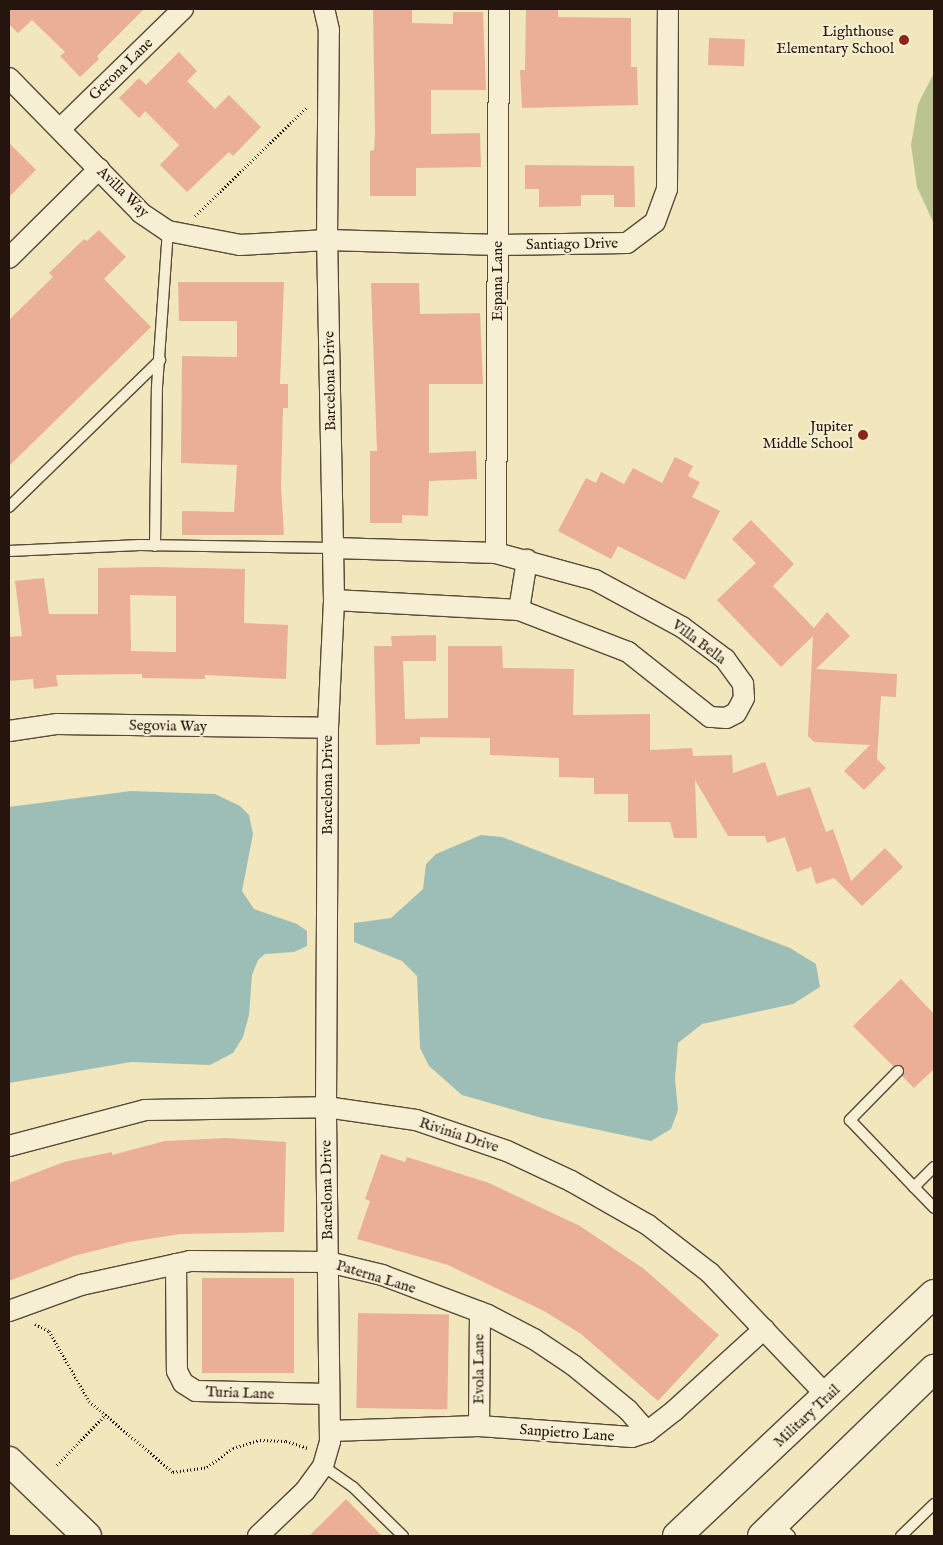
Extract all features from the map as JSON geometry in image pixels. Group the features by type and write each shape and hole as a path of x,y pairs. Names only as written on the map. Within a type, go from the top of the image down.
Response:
{"main road":[{"name":"Military Trail","path":"677,1536 828,1397 934,1294"},
{"path":"776,1532 934,1369"},
{"path":"9,1461 87,1536"}],"street":[{"name":"Gerona Lane","path":"60,129 183,9"},
{"name":"Barcelona Drive","path":"258,1536 305,1491 323,1466 330,1431 326,1107 328,728 334,600 334,548 327,240 329,30 324,9"},
{"name":"Espana Lane","path":"496,553 499,9"},
{"name":"Santiago Drive","path":"327,240 499,245 627,243 655,222 668,189 668,9"},
{"name":"Avilla Way","path":"9,78 142,213 168,231 240,245 327,240"},
{"path":"9,258 99,169"},
{"name":"Villa Bella","path":"334,548 496,553 596,580 682,627 737,672 743,684 742,706 736,713 726,718 710,717 628,652 519,610 334,600"},
{"path":"519,610 527,560"},
{"name":"Segovia Way","path":"9,730 58,724 328,728"},
{"name":"Rivinia Drive","path":"9,1146 145,1110 326,1107 416,1120 507,1151 571,1181 648,1225 710,1273 828,1397"},
{"name":"Paterna Lane","path":"11,1310 81,1285 190,1261 328,1262 382,1275 480,1312 534,1339 573,1365 628,1410 647,1432"},
{"name":"Turia Lane","path":"176,1264 176,1371 184,1383 196,1391 329,1394"},
{"name":"Evola Lane","path":"479,1426 480,1312"},
{"path":"647,1432 764,1329"},
{"name":"Sanpietro Lane","path":"330,1431 479,1426 632,1437 647,1432"}],"lane":[{"path":"155,546 162,275 168,231"},
{"path":"9,507 160,360"},
{"path":"9,551 155,546 334,548"},
{"path":"898,1072 850,1120 934,1208"},
{"path":"914,1187 934,1167"},
{"path":"323,1466 353,1487 403,1536"},
{"path":"901,1536 934,1504"}],"path":[{"path":"194,216 309,105"},
{"path":"11,1310 48,1331 89,1401 173,1472 207,1467 233,1448 260,1440 286,1441 310,1449"},
{"path":"57,1465 106,1414"}],"green space":[{"path":"934,73 934,224 917,187 911,145 918,104"}],"water":[{"path":"131,791 215,794 240,806 249,815 253,834 242,891 254,909 297,924 307,931 307,946 294,952 265,954 258,960 252,975 249,1015 243,1037 233,1053 210,1065 131,1062 9,1083 9,807"},
{"path":"481,835 502,837 790,948 816,964 820,987 793,1004 702,1024 678,1043 675,1079 678,1110 671,1129 651,1141 542,1118 462,1095 429,1066 420,1048 417,976 402,961 354,942 354,923 391,918 423,889 426,864 436,854"}],"building":[{"path":"9,9 144,9 97,56 99,59 80,77 60,56 65,52 32,20 18,33 9,24"},
{"path":"373,9 412,9 412,23 453,24 453,12 483,12 486,90 431,90 431,134 480,133 481,167 416,168 416,196 370,196 370,151 374,150 375,135"},
{"path":"526,9 558,9 558,17 631,18 631,67 637,67 638,105 522,108 520,70 525,70"},
{"path":"709,38 745,39 744,66 708,65"},
{"path":"179,52 197,71 187,81 215,109 229,95 261,127 233,156 229,152 187,192 160,165 179,145 145,111 139,118 119,98 139,78 146,85"},
{"path":"9,143 36,170 9,197"},
{"path":"525,165 634,166 635,207 614,207 614,195 581,195 581,206 539,207 539,189 525,189"},
{"path":"99,230 126,257 104,279 151,327 9,466 9,320 53,277 49,273 84,239 87,241"},
{"path":"178,282 284,282 280,384 288,384 288,408 283,408 281,486 284,535 182,535 182,511 234,512 237,465 181,463 182,356 237,357 237,321 179,321"},
{"path":"371,283 419,283 420,314 480,313 483,384 429,384 429,453 476,451 477,479 429,481 428,516 402,515 402,523 370,523 370,451 377,451"},
{"path":"675,457 693,466 688,476 700,482 692,497 720,511 685,580 618,546 611,559 558,531 586,478 596,483 601,472 624,484 633,468 662,483"},
{"path":"751,520 794,564 773,586 814,628 827,612 850,636 816,669 897,674 896,697 881,696 877,759 886,768 864,790 844,771 870,745 814,742 808,736 813,636 781,667 717,600 756,563 732,539"},
{"path":"98,568 245,569 244,623 288,625 286,679 205,675 205,679 142,678 142,674 56,675 58,686 34,689 33,679 9,681 9,637 22,636 15,581 44,578 49,614 98,614","holes":["130,595 176,596 176,652 131,651"]},
{"path":"436,635 436,661 403,661 405,719 448,718 448,646 502,646 503,668 574,669 573,715 650,714 650,750 692,748 693,756 732,755 733,773 765,762 777,796 810,787 826,832 833,829 851,881 885,848 903,867 862,906 834,878 816,884 811,867 797,872 785,837 767,843 765,836 728,836 695,780 697,838 674,838 670,822 628,822 628,794 594,794 594,778 559,777 559,758 490,755 490,738 420,737 420,744 376,745 374,646 392,646 391,636"},
{"path":"901,979 934,1014 934,1069 914,1088 902,1076 903,1066 893,1066 853,1026"},
{"path":"227,1138 286,1142 284,1232 181,1234 129,1242 74,1256 9,1281 9,1183 64,1162 112,1152 112,1155 165,1141"},
{"path":"381,1154 405,1162 407,1157 489,1183 580,1226 644,1269 719,1335 658,1401 581,1334 544,1311 448,1265 357,1239 370,1201 365,1199"},
{"path":"202,1278 294,1278 294,1373 202,1373"},
{"path":"358,1313 449,1315 447,1410 356,1408"},
{"path":"346,1499 382,1536 309,1536"}],"place":[{"name":"Lighthouse Elementary School","path":"904,40"},
{"name":"Jupiter Middle School","path":"863,435"}]}
